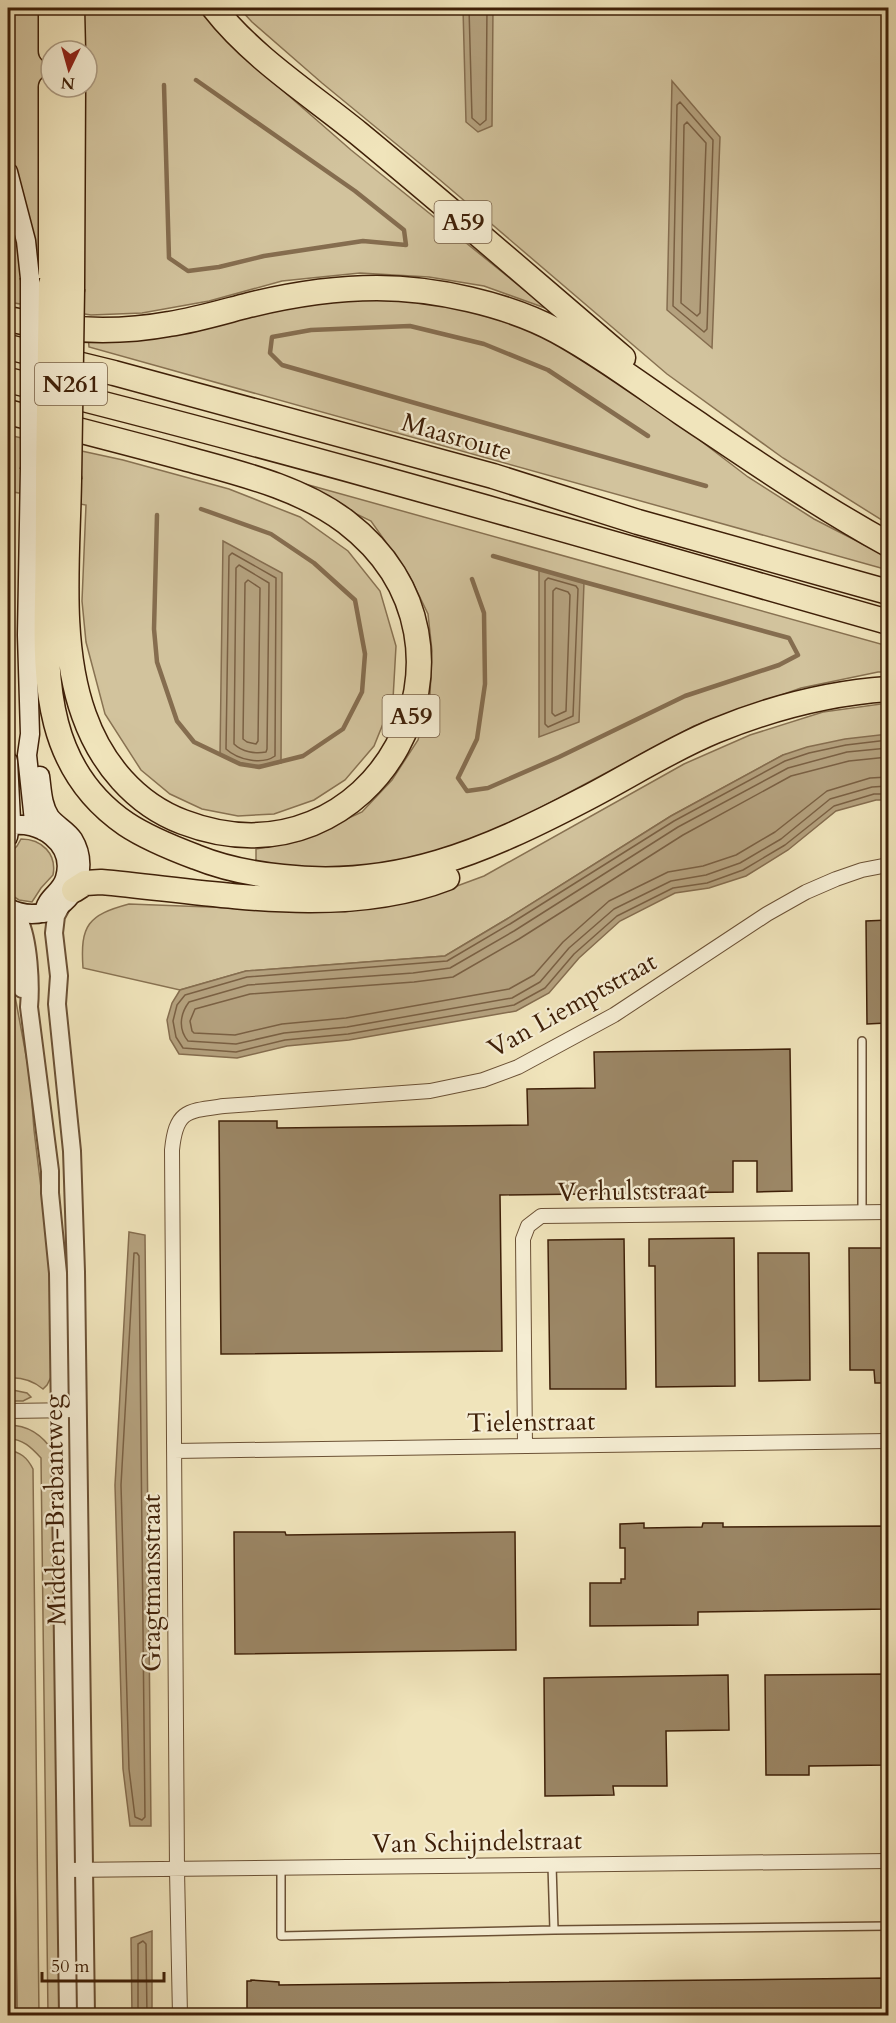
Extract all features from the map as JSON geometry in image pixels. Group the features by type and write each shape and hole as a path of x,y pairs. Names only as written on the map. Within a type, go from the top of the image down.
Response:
{"highway":[{"path":"51,8 51,39"},
{"path":"72,8 73,39"},
{"name":"A59","path":"214,8 226,24 287,78 357,133 714,435"},
{"name":"N261","path":"51,99 49,474 67,575"},
{"name":"N261","path":"51,284 72,99"},
{"name":"A59","path":"8,319 38,326 68,329 125,330 168,325 250,305 335,290 378,288 419,291 489,305 556,330 837,516 888,544"},
{"name":"Maasroute","path":"8,347 114,373 494,476 638,522 888,592"},
{"path":"8,380 113,406 482,506 888,622"},
{"name":"A59","path":"8,412 99,435 267,483 298,495 345,521 373,546 396,576 412,615 420,659 419,678 414,709 403,736 381,772 363,791 346,805 311,824 269,834 237,835 198,828 172,818 140,797 120,778 96,743 84,716 74,682 70,651 67,575"},
{"path":"49,474 45,646 52,713 69,757 81,778 107,808 124,823 142,834 203,860 235,870 297,879 352,879 409,872 460,857 583,800 682,746 750,717 816,699 888,689"},
{"path":"68,898 85,883 101,882 284,899 333,900 386,894 440,881 494,858 538,833 583,800"}],"main road":[{"path":"8,172 26,241 51,284 49,474 27,635 30,734 37,753 47,824 51,835 65,853 67,868 64,882 46,901 44,913"},
{"path":"8,761 8,830 26,825 47,824 72,837 77,847 80,874 68,898 44,913 32,915 8,909"}],"street":[{"name":"Van Liemptstraat","path":"172,1150 174,1130 181,1118 198,1110 430,1090 483,1080 518,1067 614,1015 777,908 836,879 888,865"},
{"name":"Midden-Brabantweg","path":"57,1004 59,976 54,933 56,916 68,898"},
{"name":"Midden-Brabantweg","path":"8,909 19,919 24,936 31,985 29,1007 50,1172 58,1273 68,2016"},
{"name":"Midden-Brabantweg","path":"44,913 50,978 57,1004 72,1151 86,1870 86,2016"},
{"name":"Midden-Brabantweg","path":"8,932 20,985 29,1007"},
{"name":"Gragtmansstraat","path":"172,1150 180,2016"},
{"name":"Verhulststraat","path":"525,1446 523,1239 528,1226 541,1216 888,1212"},
{"path":"8,1411 78,1410"},
{"name":"Tielenstraat","path":"174,1450 888,1442"},
{"name":"Van Schijndelstraat","path":"66,1870 888,1861"}],"lane":[{"path":"862,1041 862,1212"},
{"path":"552,1865 554,1930"},
{"path":"281,1868 281,1936 888,1926"}],"shaded area":[{"path":"8,8 197,8 273,82 351,150 548,309 484,286 429,277 360,273 282,281 209,301 142,313 91,315 8,302"},
{"path":"239,8 888,8 888,524 783,458 667,374 440,180 322,83"},
{"path":"396,297 502,317 563,343 642,396 748,477 814,519 888,557 888,570 89,347 88,336 314,300"},
{"path":"8,435 123,460 229,489 300,517 348,551 380,591 396,646 393,699 374,746 345,780 314,800 274,814 238,816 202,809 170,794 141,770 105,714 86,642 82,601 86,505 8,491"},
{"path":"280,477 888,646 888,672 878,672 801,688 694,726 510,824 454,850 402,864 299,871 256,862 256,849 299,841 362,812 392,780 418,740 430,695 432,651 428,614 409,575 371,521"},
{"path":"888,703 888,734 783,755 671,816 445,956 246,971 180,990 83,968 82,953 85,932 96,918 115,908 129,904 345,912 430,896 484,876 684,764 750,735 823,712"},
{"path":"21,839 41,845 53,861 53,875 32,902 19,900 8,893 8,855"},
{"path":"8,969 10,969 30,1077 51,1271 54,1371 43,1389 26,1380 8,1378"},
{"path":"8,1389 27,1393 31,1397 23,1401 8,1401"},
{"path":"8,1425 16,1425 35,1432 54,1453 63,2015 48,2015 41,1458 22,1442 8,1439"},
{"path":"8,1450 23,1456 33,1469 39,2015 17,2015"}],"water":[{"path":"463,8 493,8 492,126 478,132 466,122"},
{"path":"672,81 720,137 712,348 667,310"},
{"path":"223,541 282,573 281,763 250,765 220,755"},
{"path":"539,569 584,582 579,722 539,737"},
{"path":"888,734 888,800 876,800 836,811 788,850 746,876 709,888 675,893 620,921 579,958 549,993 516,1011 349,1040 287,1046 237,1058 179,1054 170,1039 167,1020 172,1003 180,990 246,971 445,956 671,816 783,755 845,739"},
{"path":"129,1232 145,1235 151,1826 130,1826 123,1769 115,1485"},
{"path":"8,1475 10,1482 17,2016 8,2015"},
{"path":"152,1931 152,2015 132,2015 131,1938"}],"building":[{"path":"888,920 886,1023 867,1024 866,921"},
{"path":"790,1049 792,1191 757,1192 757,1161 733,1161 733,1192 500,1195 502,1351 221,1354 219,1121 277,1121 277,1128 528,1125 527,1089 595,1088 594,1052"},
{"path":"734,1238 735,1386 656,1387 655,1266 649,1266 649,1239"},
{"path":"624,1239 626,1389 550,1389 548,1240"},
{"path":"849,1248 888,1248 888,1383 875,1383 874,1370 850,1370"},
{"path":"758,1253 809,1253 810,1380 759,1381"},
{"path":"644,1523 644,1528 702,1527 703,1523 723,1523 723,1527 888,1526 888,1609 698,1612 698,1625 590,1626 590,1583 621,1583 621,1579 625,1579 625,1548 620,1548 620,1524"},
{"path":"234,1532 285,1532 286,1535 515,1532 516,1650 235,1654"},
{"path":"888,1674 888,1765 809,1766 809,1775 766,1775 765,1675"},
{"path":"728,1675 729,1730 666,1731 667,1786 613,1786 614,1795 545,1796 544,1678"},
{"path":"888,1978 888,2016 247,2016 247,1981 251,1980 279,1982 279,1985"}],"waterway":[{"path":"164,85 169,258 188,271 219,267 264,256 363,241 406,245 404,230 355,191 196,80"},
{"path":"648,436 548,370 484,344 410,326 311,330 272,337 270,353 282,365 706,486"},
{"path":"157,515 154,629 157,662 177,721 194,742 240,764 259,767 303,756 343,729 362,692 365,654 355,600 314,563 271,534 201,509"},
{"path":"472,579 484,613 485,684 477,739 458,778 467,791 488,788 559,757 685,696 779,665 798,655 789,638 493,556"}]}
